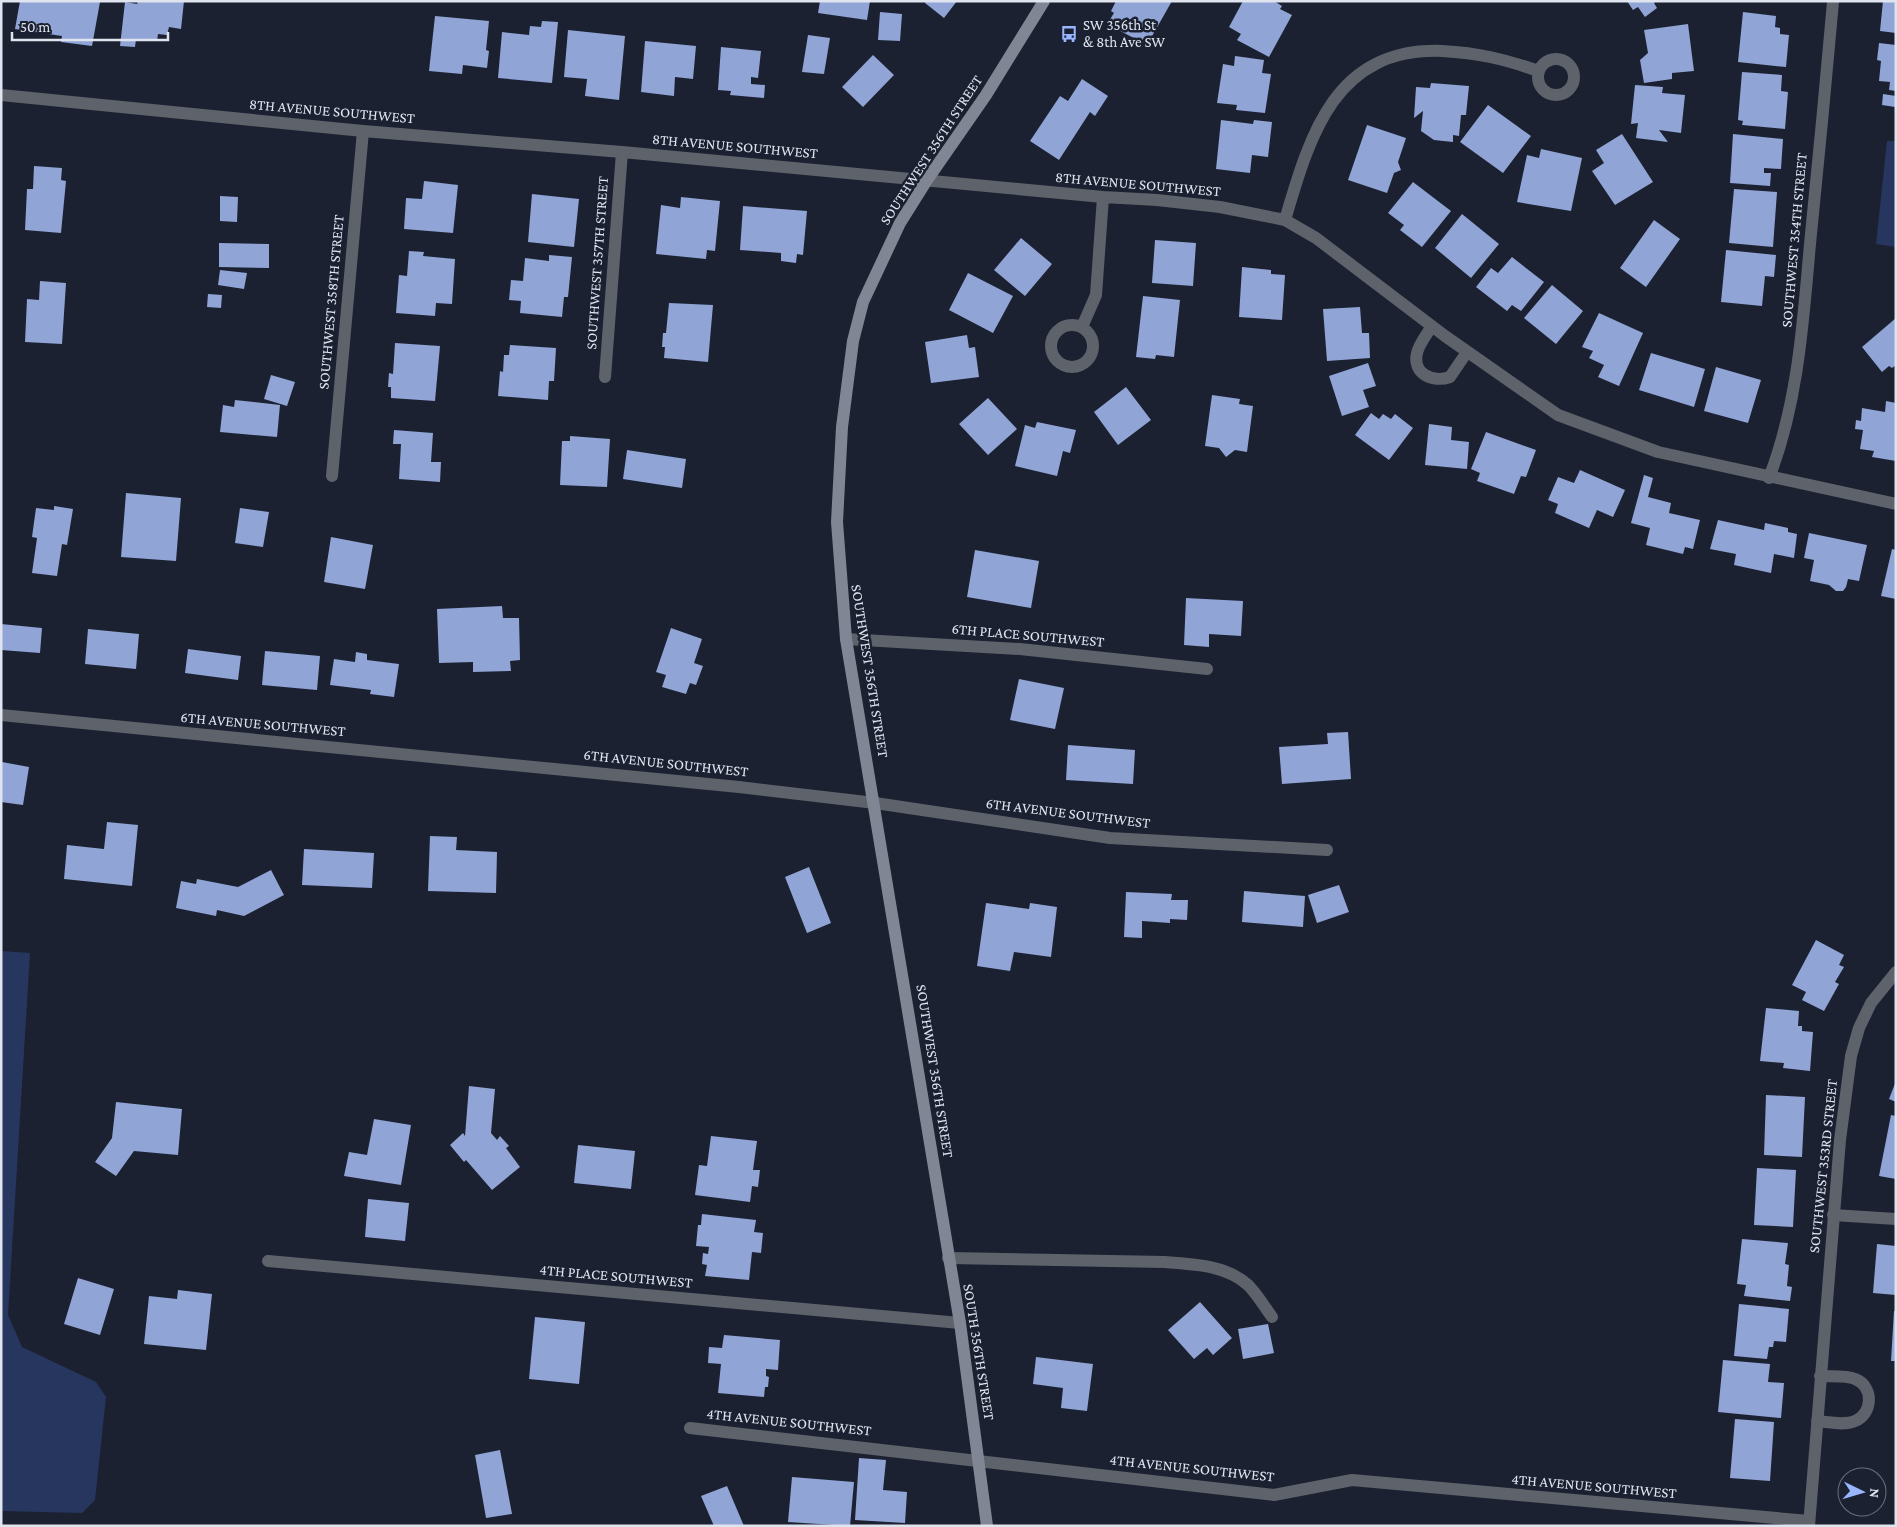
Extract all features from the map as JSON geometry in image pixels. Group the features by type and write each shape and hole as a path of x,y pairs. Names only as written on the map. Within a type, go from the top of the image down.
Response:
{"main road":[{"name":"SOUTHWEST 356TH STREET","path":"936,1183 875,803 846,639 837,522 842,427 853,341 863,302 881,262 900,222 986,95 1044,1"},
{"name":"SOUTH 356TH STREET","path":"936,1183 960,1323 987,1526"}],"street":[{"name":"SOUTHWEST 354TH STREET","path":"1769,478 1783,438 1793,392 1802,333 1833,2"},
{"path":"1285,220 1302,164 1314,136 1344,88 1370,65 1408,53 1437,51 1469,53 1506,59 1538,71"},
{"name":"8TH AVENUE SOUTHWEST","path":"1,95 363,131 622,152 1103,197 1156,200 1220,207 1285,220 1316,238 1467,352 1558,415 1658,452 1769,478 1896,504"},
{"name":"SOUTHWEST 358TH STREET","path":"332,476 363,131"},
{"name":"SOUTHWEST 357TH STREET","path":"605,377 622,152"},
{"path":"1082,327 1096,295 1103,197"},
{"path":"1432,326 1417,351 1416,359 1417,366 1427,378 1435,380 1450,377 1467,352"},
{"name":"6TH PLACE SOUTHWEST","path":"846,639 1020,649 1207,669"},
{"name":"6TH AVENUE SOUTHWEST","path":"1,715 586,771 875,803 1110,838 1327,850"},
{"name":"SOUTHWEST 353RD STREET","path":"1809,1523 1833,1215 1851,1056 1859,1028 1871,1003 1896,972"},
{"path":"1833,1215 1896,1219"},
{"path":"948,1258 1165,1262 1200,1266 1223,1271 1243,1281 1272,1317"},
{"name":"4TH PLACE SOUTHWEST","path":"268,1261 960,1323"},
{"path":"1817,1421 1853,1422 1866,1414 1870,1398 1863,1384 1857,1380 1820,1376"},
{"name":"4TH AVENUE SOUTHWEST","path":"690,1428 1274,1495 1352,1480 1809,1523"}],"shaded area":[{"path":"1887,141 1896,141 1896,247 1876,244"},
{"path":"1,951 30,953 8,1315 22,1347 96,1382 106,1397 95,1500 82,1513 1,1511"}],"building":[{"path":"20,1 100,2 92,46 61,42 62,36 15,29"},
{"path":"138,1 184,1 181,29 169,27 167,35 158,34 157,41 136,39 135,47 120,46 125,2 137,4"},
{"path":"820,1 870,1 867,20 818,13"},
{"path":"926,1 957,1 944,18 925,3"},
{"path":"1116,1 1172,1 1147,45 1107,24 1114,13 1111,11"},
{"path":"1243,1 1274,1 1282,6 1280,9 1292,15 1269,57 1237,40 1241,34 1229,27"},
{"path":"1627,1 1656,1 1654,3 1657,8 1645,17 1638,7 1633,10"},
{"path":"1883,1 1896,1 1896,33 1880,31"},
{"path":"880,12 902,14 900,41 878,40"},
{"path":"1743,12 1776,16 1775,27 1780,28 1780,34 1789,35 1786,67 1738,62"},
{"path":"435,16 489,21 486,50 489,51 487,68 463,65 462,74 429,71"},
{"path":"542,21 558,22 552,83 498,78 502,32 529,35 530,26 541,27"},
{"path":"1688,24 1694,71 1672,73 1672,79 1644,83 1640,60 1648,53 1644,30"},
{"path":"568,30 625,36 619,100 585,96 587,79 564,77"},
{"path":"808,35 830,38 824,74 802,72"},
{"path":"645,41 696,46 693,79 675,77 674,96 641,92"},
{"path":"1879,43 1896,45 1896,91 1889,90 1890,82 1879,81 1881,61 1877,60"},
{"path":"721,47 761,51 758,78 751,77 751,84 765,85 764,98 730,95 731,91 718,90"},
{"path":"873,55 894,75 863,107 842,87"},
{"path":"1235,56 1264,60 1262,73 1271,74 1265,113 1236,110 1237,105 1217,103 1223,64 1234,66"},
{"path":"1742,72 1782,75 1781,91 1788,92 1785,129 1742,125 1743,121 1738,120"},
{"path":"1082,79 1108,96 1095,116 1090,112 1059,160 1030,141 1060,96 1068,101"},
{"path":"1431,83 1469,86 1466,115 1461,115 1459,136 1453,135 1453,142 1434,140 1421,131 1423,111 1414,118 1416,87 1430,88"},
{"path":"1635,85 1663,87 1662,93 1685,95 1681,133 1659,130 1668,142 1636,138 1638,123 1631,124"},
{"path":"1883,94 1896,96 1895,107 1882,105"},
{"path":"1488,105 1531,136 1503,173 1460,142"},
{"path":"1221,120 1253,124 1254,120 1272,122 1268,157 1252,155 1250,173 1216,169"},
{"path":"1367,125 1406,138 1398,162 1401,170 1394,173 1387,193 1348,180"},
{"path":"1622,134 1653,182 1615,205 1592,171 1604,163 1596,150"},
{"path":"1733,134 1783,139 1781,169 1764,168 1764,173 1771,173 1770,186 1730,183"},
{"path":"1541,149 1582,158 1571,211 1517,202 1527,155 1539,158"},
{"path":"34,166 62,168 61,180 66,181 61,233 25,230 27,189 33,189"},
{"path":"424,181 458,185 453,233 404,229 406,198 422,199"},
{"path":"1413,182 1451,211 1422,247 1400,230 1404,225 1388,213"},
{"path":"1734,189 1777,192 1773,247 1729,243"},
{"path":"532,194 579,199 574,247 528,242"},
{"path":"220,196 238,197 237,222 220,221"},
{"path":"681,197 720,201 715,251 707,250 706,259 656,254 661,205 680,208"},
{"path":"743,206 807,211 803,255 797,254 796,263 781,261 781,253 740,250"},
{"path":"1462,214 1499,244 1471,278 1435,248"},
{"path":"1654,220 1680,239 1646,287 1620,268"},
{"path":"1021,238 1052,264 1025,296 994,270"},
{"path":"1155,240 1196,243 1193,286 1152,283"},
{"path":"219,243 269,244 269,268 219,267"},
{"path":"1726,250 1776,255 1774,277 1765,276 1762,306 1721,302"},
{"path":"409,251 424,252 423,256 455,259 452,304 436,303 435,316 396,313 399,275 407,276"},
{"path":"549,255 572,257 568,297 564,297 562,317 520,313 521,301 509,300 511,280 523,281 525,258 549,261"},
{"path":"1512,257 1544,282 1521,311 1512,305 1507,311 1476,287 1491,268 1498,273"},
{"path":"1242,267 1271,270 1271,274 1285,275 1282,320 1239,317"},
{"path":"220,270 247,273 244,289 218,285"},
{"path":"968,273 1013,296 993,333 949,310"},
{"path":"40,281 66,283 62,344 25,342 27,299 39,300"},
{"path":"1552,285 1583,311 1556,344 1524,318"},
{"path":"208,294 222,295 221,308 207,307"},
{"path":"1143,296 1180,300 1174,357 1156,355 1155,359 1136,357"},
{"path":"669,303 713,305 708,362 664,358 665,347 662,347 663,333 666,333"},
{"path":"1360,307 1362,333 1369,333 1370,358 1327,361 1323,309"},
{"path":"1599,313 1643,333 1619,386 1598,377 1604,365 1589,358 1593,351 1582,347"},
{"path":"1896,318 1896,365 1892,368 1889,366 1882,372 1862,347"},
{"path":"967,335 969,348 975,347 979,377 931,383 925,342"},
{"path":"395,343 440,346 435,401 391,398 391,387 388,387 389,373 393,374"},
{"path":"510,345 556,348 554,381 549,381 548,400 498,396 500,371 503,372 504,355 509,355"},
{"path":"1651,353 1705,369 1694,407 1639,390"},
{"path":"1368,363 1376,386 1363,390 1369,407 1342,416 1329,376"},
{"path":"1716,367 1761,380 1748,423 1704,411"},
{"path":"271,375 295,382 287,406 264,399"},
{"path":"1126,387 1151,420 1118,445 1094,412"},
{"path":"1212,395 1240,399 1239,404 1253,406 1247,452 1235,450 1226,457 1219,448 1205,446"},
{"path":"988,398 1017,429 988,455 959,424"},
{"path":"235,400 280,405 277,437 220,432 223,405 234,407"},
{"path":"1886,401 1896,403 1896,461 1872,457 1874,451 1860,449 1863,430 1855,429 1856,420 1861,421 1862,408 1885,412"},
{"path":"1371,413 1379,419 1383,414 1391,419 1395,414 1413,428 1389,460 1355,435"},
{"path":"1037,422 1076,430 1070,453 1063,451 1057,476 1015,466 1025,425 1035,428"},
{"path":"1429,424 1452,427 1451,440 1469,442 1467,469 1425,465"},
{"path":"394,430 433,433 431,462 441,462 440,482 399,479 401,444 393,444"},
{"path":"1486,432 1536,450 1526,477 1521,476 1514,494 1477,481 1480,473 1471,469"},
{"path":"570,436 610,439 607,487 560,485 562,441 570,441"},
{"path":"627,450 686,459 682,488 623,479"},
{"path":"1580,470 1625,490 1613,517 1597,510 1589,528 1555,513 1558,504 1548,500 1558,477 1574,483"},
{"path":"1644,475 1653,478 1648,497 1671,503 1669,513 1700,520 1693,549 1685,547 1683,554 1646,545 1650,528 1631,523"},
{"path":"126,493 181,498 176,561 121,557"},
{"path":"54,506 73,509 67,545 62,544 57,576 32,573 37,538 32,537 36,508 54,510"},
{"path":"240,508 269,512 263,547 235,543"},
{"path":"1718,520 1764,530 1765,523 1788,528 1788,532 1797,534 1794,558 1774,554 1771,573 1734,565 1736,554 1710,549"},
{"path":"1809,533 1867,545 1859,581 1848,579 1843,591 1836,591 1829,585 1810,581 1814,560 1804,558"},
{"path":"331,537 373,545 365,589 324,582"},
{"path":"1892,549 1896,550 1896,599 1881,596"},
{"path":"975,550 1039,561 1031,608 967,597"},
{"path":"1186,598 1243,601 1241,636 1209,634 1209,647 1184,645"},
{"path":"502,606 503,618 519,618 520,660 510,661 511,671 473,672 473,662 439,663 437,609"},
{"path":"1,624 42,628 40,653 1,650"},
{"path":"671,628 702,639 694,663 703,666 696,685 690,683 686,694 662,687 666,675 656,672"},
{"path":"88,629 139,634 136,669 85,664"},
{"path":"188,649 241,656 238,680 185,673"},
{"path":"265,651 320,656 317,690 262,685"},
{"path":"356,652 367,654 367,660 399,664 394,697 370,694 371,690 330,685 334,659 355,662"},
{"path":"1019,679 1064,688 1055,729 1010,720"},
{"path":"1348,732 1351,779 1282,784 1279,747 1328,744 1327,733"},
{"path":"1068,745 1135,750 1133,784 1066,780"},
{"path":"2,762 29,767 23,805 1,802"},
{"path":"107,822 138,825 132,886 64,879 67,845 104,849"},
{"path":"430,836 457,837 456,850 497,852 496,893 428,891"},
{"path":"304,849 374,853 372,888 302,885"},
{"path":"809,867 831,923 807,933 785,877"},
{"path":"271,870 284,895 244,916 217,910 216,916 176,908 181,881 196,884 197,879 238,887"},
{"path":"1339,885 1349,912 1317,923 1308,895"},
{"path":"1244,891 1305,896 1303,927 1242,922"},
{"path":"1126,892 1172,894 1171,900 1188,900 1187,920 1170,919 1170,923 1142,921 1142,938 1124,937"},
{"path":"986,903 1029,909 1030,903 1057,907 1051,957 1014,952 1010,971 977,966"},
{"path":"1816,940 1844,955 1839,965 1844,967 1835,982 1839,984 1824,1011 1802,1000 1806,992 1792,985"},
{"path":"1766,1008 1799,1011 1798,1026 1802,1026 1802,1031 1813,1032 1810,1071 1783,1068 1784,1063 1760,1061"},
{"path":"1896,1081 1896,1102 1889,1099"},
{"path":"469,1086 495,1089 491,1133 497,1140 500,1136 509,1146 506,1148 520,1167 492,1190 450,1145 463,1133 465,1136"},
{"path":"1766,1095 1805,1097 1802,1157 1764,1155"},
{"path":"116,1102 182,1109 178,1155 134,1151 116,1176 95,1162 112,1138"},
{"path":"1891,1115 1896,1116 1896,1179 1879,1176"},
{"path":"374,1119 411,1125 401,1185 344,1176 349,1152 367,1155"},
{"path":"711,1136 757,1141 753,1170 760,1170 758,1187 752,1186 750,1202 695,1195 699,1165 707,1166"},
{"path":"578,1145 635,1151 631,1189 574,1183"},
{"path":"1757,1168 1796,1170 1793,1227 1754,1225"},
{"path":"368,1199 409,1203 405,1241 365,1237"},
{"path":"702,1214 756,1220 754,1232 763,1233 761,1253 752,1252 749,1280 705,1276 707,1265 702,1264 703,1253 708,1254 709,1247 696,1246 698,1225 701,1225"},
{"path":"1742,1239 1788,1243 1785,1264 1789,1265 1787,1286 1792,1287 1790,1301 1744,1296 1746,1285 1737,1284"},
{"path":"1877,1244 1896,1246 1896,1295 1873,1293"},
{"path":"78,1278 114,1289 100,1335 64,1324"},
{"path":"178,1290 212,1294 206,1350 144,1344 149,1296 177,1299"},
{"path":"1200,1302 1232,1338 1213,1355 1207,1348 1194,1359 1168,1330"},
{"path":"1739,1304 1789,1309 1786,1342 1774,1341 1773,1347 1769,1347 1767,1359 1734,1356"},
{"path":"1894,1311 1896,1311 1896,1361 1891,1361"},
{"path":"535,1317 585,1322 579,1384 529,1379"},
{"path":"1268,1324 1274,1353 1243,1359 1238,1329"},
{"path":"724,1335 780,1340 778,1370 766,1369 766,1376 769,1377 764,1397 718,1393 721,1364 708,1363 709,1347 722,1348"},
{"path":"1036,1357 1093,1364 1087,1411 1061,1408 1063,1388 1033,1384"},
{"path":"1723,1360 1770,1364 1768,1382 1784,1383 1781,1418 1718,1412"},
{"path":"1735,1419 1774,1422 1770,1481 1730,1478"},
{"path":"500,1450 512,1514 486,1518 475,1455"},
{"path":"859,1458 886,1460 883,1490 907,1492 905,1523 855,1520"},
{"path":"792,1477 854,1482 850,1526 788,1522"},
{"path":"727,1486 744,1526 714,1526 701,1496"}],"place":[{"name":"SW 356th St & 8th Ave SW","path":"1069,34"}]}
